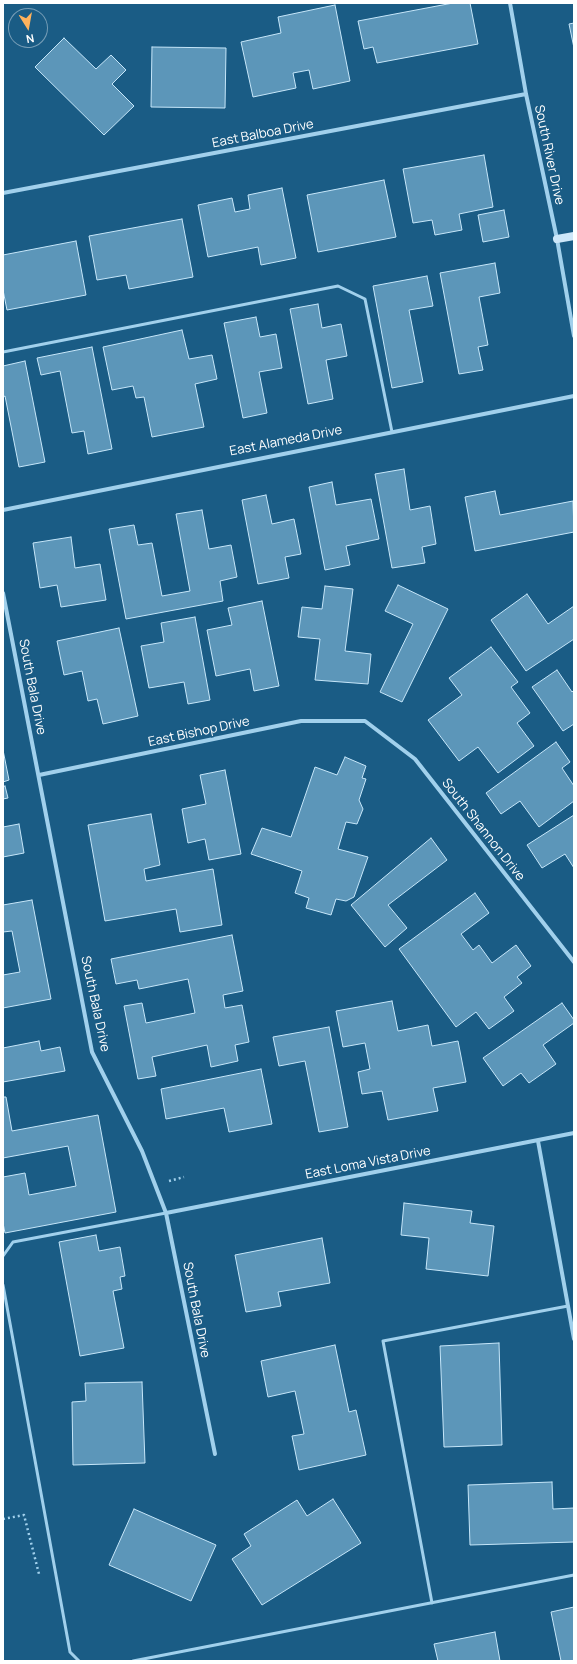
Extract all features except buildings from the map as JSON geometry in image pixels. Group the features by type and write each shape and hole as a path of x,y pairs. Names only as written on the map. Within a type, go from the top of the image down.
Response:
{"street":[{"name":"South River Drive","path":"510,3 526,94 557,239 574,336"},
{"name":"East Balboa Drive","path":"3,193 526,94"},
{"path":"557,239 574,236"},
{"name":"East Alameda Drive","path":"3,510 574,396"},
{"name":"South Bala Drive","path":"3,593 92,1052 142,1151 166,1213 214,1454"},
{"name":"East Bishop Drive","path":"39,775 301,721 365,721"},
{"name":"South Shannon Drive","path":"365,721 415,759 574,962"},
{"name":"East Loma Vista Drive","path":"166,1213 574,1133"},
{"path":"538,1140 574,1339"}],"lane":[{"path":"3,352 338,286 365,299 392,432"},
{"path":"3,1256 13,1242 166,1213"},
{"path":"3,1285 70,1652 79,1661"},
{"path":"432,1603 383,1341 568,1306"},
{"path":"133,1661 574,1576"}],"path":[{"path":"3,1519 24,1515 40,1576"}]}
